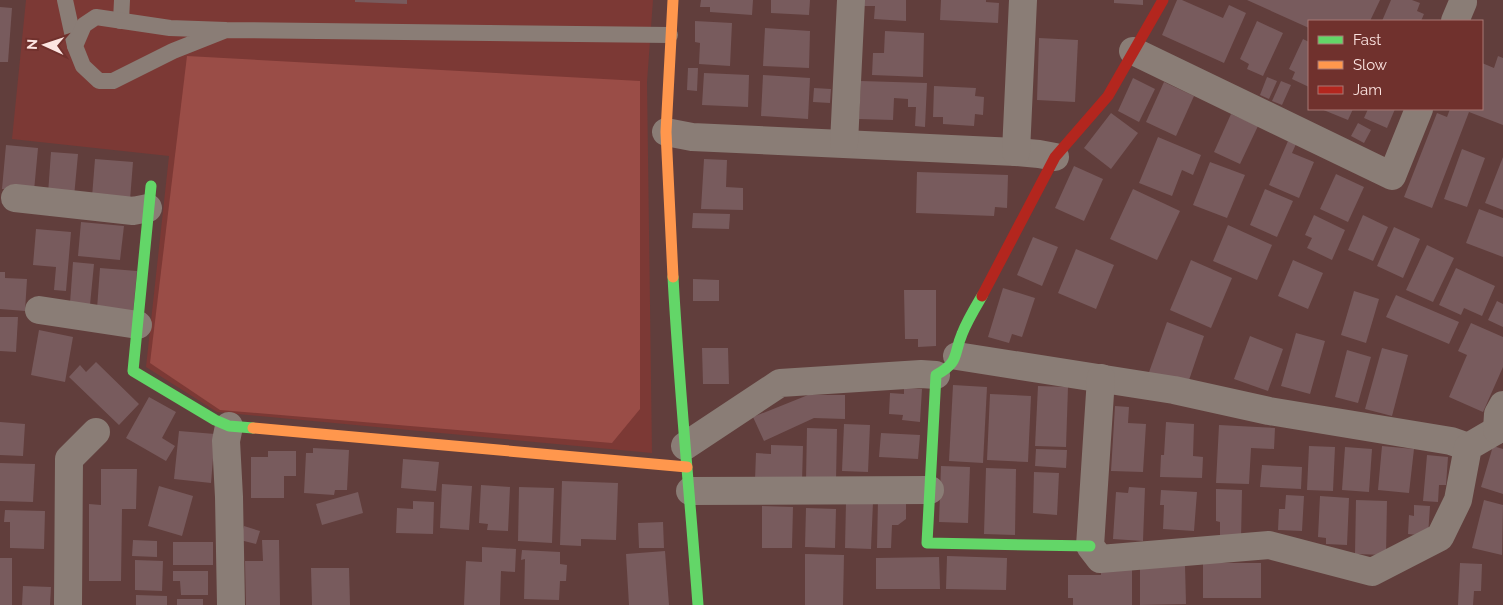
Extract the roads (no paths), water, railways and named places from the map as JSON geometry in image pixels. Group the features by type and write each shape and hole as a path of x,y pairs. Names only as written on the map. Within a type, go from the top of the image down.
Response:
{"street":[{"path":"673,0 666,132 677,349 698,605"},
{"path":"844,143 851,0"},
{"path":"1016,152 1023,0"},
{"path":"688,468 780,383 920,374 936,376 949,369 957,356 961,335 1054,157 1108,96 1163,0"},
{"path":"1133,51 1392,176 1419,110"},
{"path":"666,132 692,137 1016,152 1054,157"},
{"path":"149,197 133,371 215,420 229,426 930,490"},
{"path":"15,198 133,211 149,197"},
{"path":"38,310 138,326"},
{"path":"957,356 1174,390 1269,411 1451,441 1468,447"},
{"path":"936,376 928,543 1090,546"},
{"path":"1101,378 1090,546 1100,559 1269,545 1372,572 1440,537 1458,500 1468,447 1501,421"},
{"path":"229,426 226,441 231,605"},
{"path":"68,605 69,459 96,432"}],"lane":[{"path":"65,0 76,46 84,66 98,81 113,81 173,51 226,30"},
{"path":"121,21 122,0"},
{"path":"76,46 84,25 96,17 170,28 226,30 670,35"}]}
